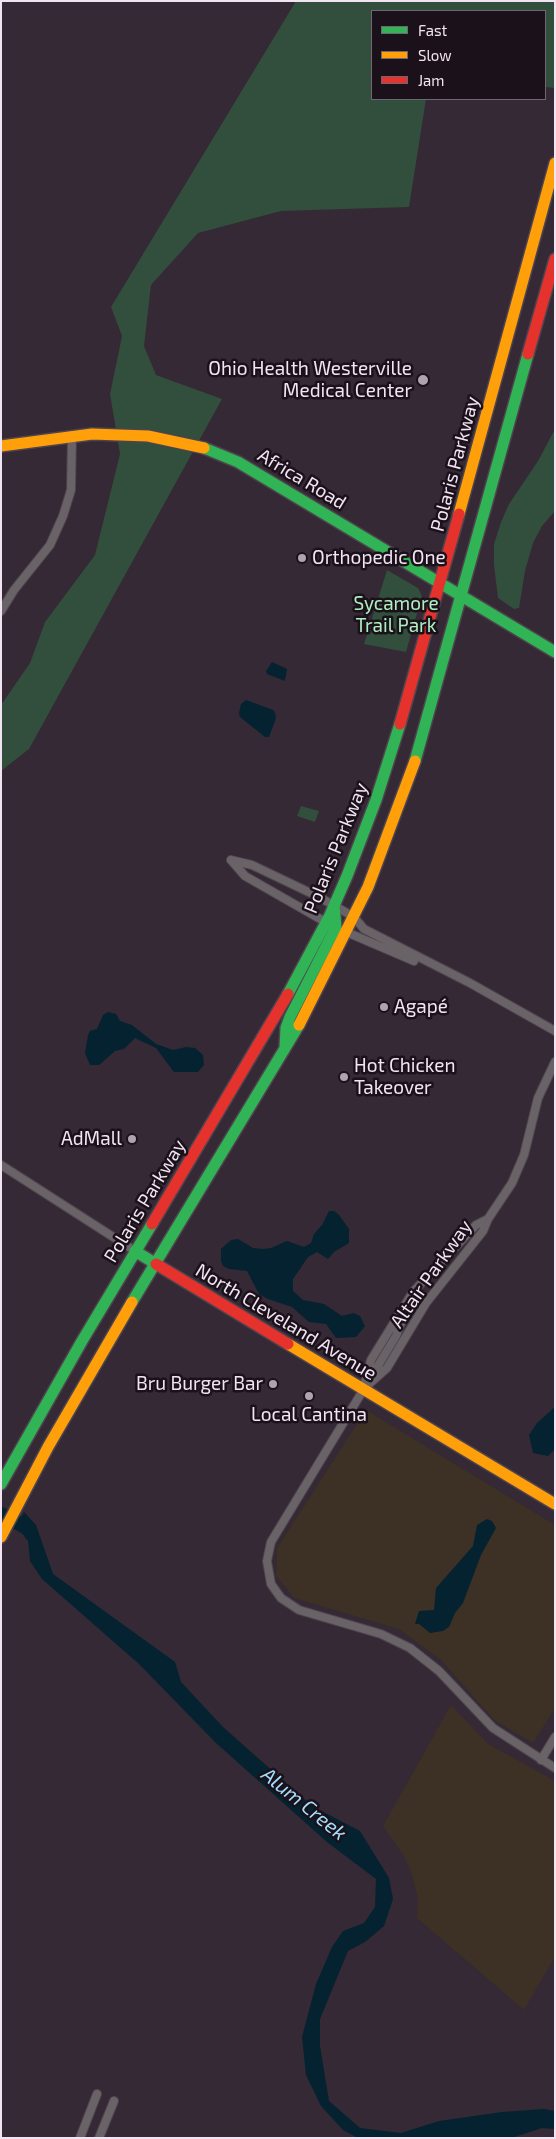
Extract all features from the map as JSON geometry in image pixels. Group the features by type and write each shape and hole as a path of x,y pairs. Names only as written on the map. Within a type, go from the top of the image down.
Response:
{"main road":[{"name":"Polaris Parkway","path":"334,906 376,800 403,716 555,163"},
{"path":"1,1537 48,1447 312,1002 354,917 400,805 421,741 555,259"},
{"name":"Africa Road","path":"1,446 72,435 92,434 148,436 182,442 217,452 238,462 555,652"},
{"path":"284,1049 286,1028 331,925 334,906"},
{"name":"Polaris Parkway","path":"2,1483 135,1251 331,925"},
{"name":"North Cleveland Avenue","path":"135,1251 555,1504"}],"street":[{"path":"1,611 10,596 50,545 63,516 71,490 72,435"},
{"path":"433,966 411,960 331,925 245,876 231,860 252,865 334,906 354,917 364,929 555,1031"},
{"name":"Altair Parkway","path":"363,1389 387,1368 426,1303 483,1231 488,1219 512,1183 524,1155 538,1098 555,1062"},
{"name":"North Cleveland Avenue","path":"1,1165 135,1251"},
{"name":"Altair Parkway","path":"363,1389 371,1360 413,1292 476,1225 488,1219"},
{"path":"363,1389 271,1542 267,1561 270,1584 281,1598 299,1610 381,1634 410,1648 439,1671 493,1728 555,1768"},
{"path":"541,1760 555,1737"},
{"path":"80,2138 97,2094"},
{"path":"100,2138 114,2100"}],"shaded area":[{"path":"366,1410 555,1525 555,1708 533,1743 494,1720 441,1660 399,1629 294,1598 276,1575 277,1548"},
{"path":"451,1705 488,1744 555,1781 555,1957 524,2010 417,1918 418,1898 411,1872 405,1858 383,1826"}],"green space":[{"path":"296,1 555,1 555,88 546,87 546,10 371,10 371,100 426,100 409,207 281,211 198,233 151,285 144,346 156,375 222,399 29,749 1,771 1,705 30,663 45,622 95,555 120,454 110,394 122,336 111,307"},
{"path":"555,429 555,511 542,526 533,543 525,571 519,608 514,609 498,598 494,565 494,544 509,504 538,461"},
{"name":"Sycamore Trail Park","path":"387,570 418,588 422,596 406,652 364,644"},
{"path":"301,806 319,811 315,822 297,816"}],"water":[{"path":"272,662 287,669 285,681 267,674 266,671"},
{"path":"246,700 273,710 275,713 276,718 269,737 265,737 240,717 241,704"},
{"path":"108,1012 116,1014 120,1021 132,1025 156,1044 173,1050 186,1047 195,1048 203,1055 204,1065 198,1072 174,1072 156,1048 135,1038 124,1049 115,1051 99,1065 90,1065 85,1053 88,1035 90,1031 97,1029 103,1015"},
{"path":"329,1211 334,1211 339,1215 349,1229 349,1243 334,1252 328,1259 317,1252 308,1257 293,1279 293,1291 303,1300 324,1304 342,1316 354,1313 360,1316 365,1326 356,1337 336,1338 326,1324 309,1322 292,1307 259,1294 247,1271 229,1269 223,1266 221,1261 221,1249 231,1240 238,1239 253,1248 263,1249 271,1248 287,1241 304,1247 311,1243 314,1234 322,1225"},
{"path":"555,1407 555,1449 548,1456 533,1453 529,1435 537,1423"},
{"path":"24,1512 36,1525 53,1574 175,1662 181,1682 223,1727 312,1806 360,1831 389,1878 393,1899 384,1926 365,1942 348,1951 320,2019 320,2046 329,2101 360,2128 401,2133 439,2121 502,2112 544,2109 555,2111 555,2129 542,2128 511,2138 358,2138 343,2130 321,2106 306,2075 302,2037 316,1984 332,1947 343,1931 364,1923 375,1907 376,1879 327,1842 216,1743 139,1664 42,1579 30,1561 28,1540 16,1527"},
{"path":"487,1519 492,1521 496,1528 481,1555 463,1603 455,1613 449,1627 443,1631 430,1633 419,1624 415,1624 419,1611 434,1610 436,1588 473,1546 477,1525"}],"waterway":[{"name":"Alum Creek","path":"1,1514 29,1529 31,1534"}],"traffic: fast":[{"path":"415,761 528,354"},
{"path":"204,448 238,462 555,652"},
{"path":"288,994 330,915 347,876 376,800 400,724"},
{"path":"285,1047 286,1028 290,1017 336,927 334,906"},
{"path":"132,1302 299,1025"},
{"path":"1,1484 82,1341 152,1224"},
{"path":"135,1251 156,1264"}],"traffic: slow":[{"path":"459,514 555,163"},
{"path":"1,446 92,434 148,436 204,448"},
{"path":"299,1025 368,887 415,761"},
{"path":"1,1537 48,1447 132,1302"},
{"path":"288,1344 555,1504"}],"traffic: jam":[{"path":"528,354 555,259"},
{"path":"400,724 459,514"},
{"path":"152,1224 288,994"},
{"path":"156,1264 288,1344"}],"place":[{"name":"Ohio Health Westerville Medical Center","path":"423,380"},
{"name":"Orthopedic One","path":"302,558"},
{"name":"Agapé","path":"384,1007"},
{"name":"Hot Chicken Takeover","path":"344,1077"},
{"name":"AdMall","path":"132,1139"},
{"name":"Bru Burger Bar","path":"273,1384"},
{"name":"Local Cantina","path":"309,1396"}]}
